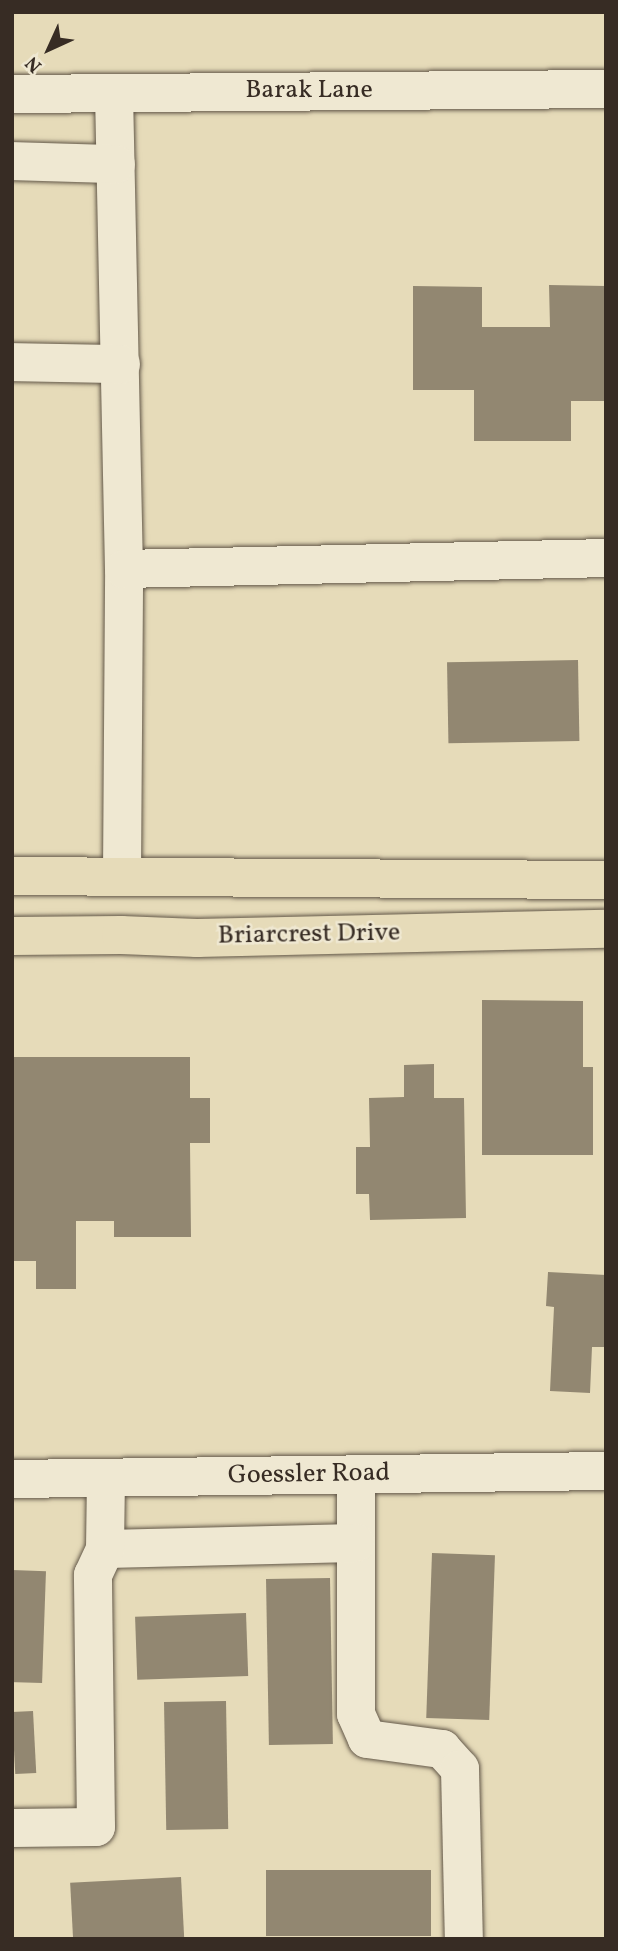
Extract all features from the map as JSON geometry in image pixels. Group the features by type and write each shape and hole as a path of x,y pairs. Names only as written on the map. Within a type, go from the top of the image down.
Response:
{"main road":[{"path":"12,877 122,875 606,880"},
{"name":"Briarcrest Drive","path":"12,936 121,934 197,938 606,929"}],"street":[{"name":"Barak Lane","path":"12,94 606,89"},
{"path":"114,93 124,569 122,875"},
{"path":"12,161 116,164"},
{"path":"12,362 121,365"},
{"path":"124,569 606,558"},
{"name":"Goessler Road","path":"12,1479 606,1471"},
{"path":"356,1475 356,1714 367,1739 442,1749 460,1769 464,1939"},
{"path":"12,1828 96,1827 93,1575 105,1549 106,1478"},
{"path":"105,1549 356,1544"}],"building":[{"path":"549,285 606,286 606,401 571,401 571,441 474,441 474,390 413,390 413,286 482,287 482,327 550,327"},
{"path":"578,660 579,741 448,743 447,662"},
{"path":"482,1000 583,1001 583,1067 593,1067 593,1155 482,1155"},
{"path":"12,1057 190,1057 190,1098 210,1098 210,1143 190,1143 191,1237 114,1237 114,1221 76,1221 76,1289 36,1289 36,1261 12,1261"},
{"path":"434,1064 434,1098 464,1098 466,1218 370,1220 369,1194 356,1194 356,1147 370,1147 369,1098 404,1097 404,1065"},
{"path":"548,1272 606,1275 605,1347 592,1347 590,1393 550,1391 554,1307 546,1306"},
{"path":"432,1553 495,1555 489,1720 426,1718"},
{"path":"12,1570 46,1571 42,1683 12,1682"},
{"path":"330,1578 333,1744 269,1745 266,1579"},
{"path":"246,1613 248,1676 137,1680 135,1617"},
{"path":"226,1701 228,1829 166,1830 164,1702"},
{"path":"33,1711 36,1773 15,1774 12,1712"},
{"path":"266,1870 431,1870 431,1936 266,1936"},
{"path":"181,1877 184,1939 73,1939 70,1883"}]}
